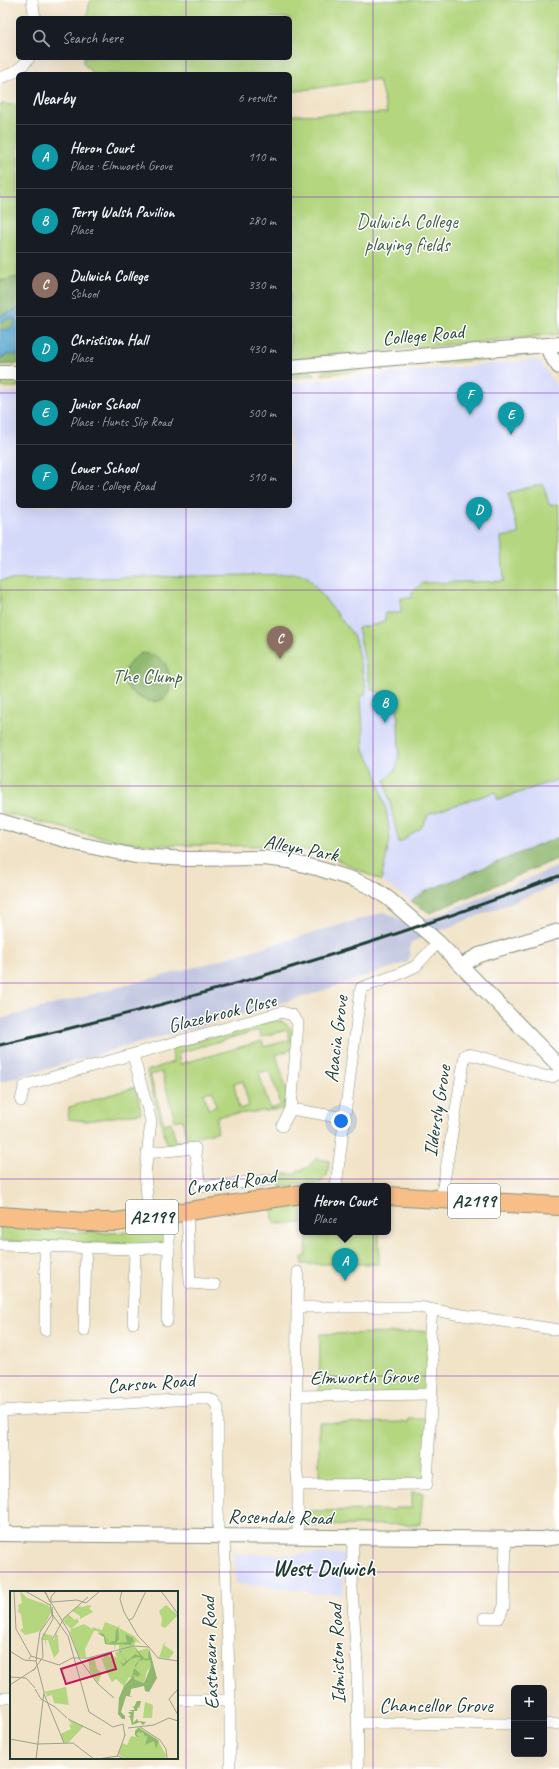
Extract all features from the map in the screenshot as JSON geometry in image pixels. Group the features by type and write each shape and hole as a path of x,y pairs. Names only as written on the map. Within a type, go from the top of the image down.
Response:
{"main road":[{"name":"Croxted Road","path":"0,1216 86,1222 116,1222 299,1194"},
{"name":"A2199","path":"391,1196 559,1206"}],"street":[{"path":"32,0 36,16"},
{"path":"0,78 11,74 22,67 27,60"},
{"path":"553,345 551,356 559,367"},
{"name":"College Road","path":"292,367 553,345"},
{"path":"0,373 16,373"},
{"name":"Alleyn Park","path":"0,821 79,844 135,856 182,859 274,859 320,869 355,880 373,888 389,899 438,942 559,1066"},
{"path":"462,967 479,955 559,931"},
{"name":"Acacia Grove","path":"336,1183 361,988 416,966 438,942"},
{"name":"Glazebrook Close","path":"21,1102 24,1087 32,1083 282,1012 292,1015 298,1023 291,1109"},
{"name":"Ildersly Grove","path":"441,1199 465,1056 467,1054 477,1056 544,1076 552,1077 559,1073"},
{"path":"133,1055 151,1121 145,1174 149,1218"},
{"path":"282,1126 291,1109 344,1118"},
{"path":"147,1153 195,1148 200,1187 268,1180"},
{"path":"186,1211 190,1283 215,1285"},
{"path":"167,1322 169,1247 168,1214"},
{"path":"0,1245 135,1249 169,1247"},
{"path":"45,1246 45,1330"},
{"path":"84,1331 86,1247"},
{"path":"133,1323 135,1249"},
{"name":"Elmworth Grove","path":"298,1272 296,1396 298,1537"},
{"path":"297,1307 418,1307 559,1330"},
{"name":"Elmworth Grove","path":"298,1485 427,1484 433,1366 430,1331 432,1310"},
{"name":"Elmworth Grove","path":"296,1396 432,1394"},
{"name":"Carson Road","path":"2,1534 0,1411 207,1398 214,1401 218,1408 221,1536"},
{"name":"Rosendale Road","path":"2,1534 353,1538 559,1537"},
{"name":"Eastmearn Road","path":"221,1536 230,1700 230,1769"},
{"name":"Idmiston Road","path":"353,1538 352,1588 358,1723 358,1769"},
{"path":"484,1618 499,1618 504,1606 506,1538"},
{"path":"178,1700 230,1700"},
{"name":"Chancellor Grove","path":"358,1723 511,1724"},
{"path":"547,1724 559,1724"}],"shaded area":[{"path":"535,360 540,362 559,389 559,858 430,913 383,882 356,868 336,859 298,848 275,846 155,845 126,842 95,836 0,812 0,393 16,392 16,508 292,508 292,383"},
{"path":"559,866 559,884 411,942 408,962 306,996 0,1082 0,1019 206,964 385,912 409,924 434,916"},
{"path":"235,1554 344,1554 343,1594 312,1594 308,1591 236,1584"}],"green space":[{"name":"Dulwich College playing fields","path":"90,0 559,0 559,334 292,360 292,115 387,113 380,84 377,80 372,80 292,92 292,72 91,72 83,63 84,60 292,60 292,16 87,16"},
{"path":"0,104 16,105 16,277 0,281"},
{"path":"16,277 16,310 0,316 0,281"},
{"path":"10,318 16,321 14,326 8,330 0,329 0,323"},
{"path":"533,353 537,354 438,364 438,359"},
{"path":"6,355 16,355 16,364 0,365 0,359"},
{"path":"410,363 413,366 376,370 380,365"},
{"path":"357,368 362,371 322,375 325,370"},
{"path":"311,371 316,375 292,378 292,373"},
{"path":"0,379 16,379 16,387 0,387"},
{"path":"543,484 549,505 559,504 559,779 498,800 495,792 429,814 421,828 399,843 385,780 396,769 399,753 397,693 380,693 371,689 358,628 378,624 385,620 385,613 401,613 401,598 412,598 412,592 423,583 504,581 501,537 519,534 508,493"},
{"path":"297,574 307,576 351,632 355,640 366,689 365,694 361,697 364,750 375,769 387,814 390,840 381,881 336,859 298,848 275,846 155,845 126,842 95,836 0,812 0,580"},
{"name":"The Clump","path":"142,653 160,658 164,662 168,671 170,685 167,696 158,701 147,700 136,696 128,687 124,677 128,665"},
{"path":"559,837 559,858 430,913 411,901 424,892"},
{"path":"276,1020 286,1024 291,1030 292,1034 292,1049 276,1055 287,1090 284,1109 217,1116 217,1132 192,1137 193,1142 167,1145 147,1071 173,1062 172,1048","holes":["259,1030 261,1037 287,1030 290,1040 264,1047 262,1041 180,1064 178,1053","270,1070 281,1105 270,1109 259,1073","162,1072 175,1121 182,1119 187,1139 176,1142 171,1122 164,1124 150,1075","243,1081 249,1106 239,1109 234,1084","213,1091 216,1107 208,1109 204,1093"]},
{"path":"136,1087 141,1113 87,1121 68,1119 69,1107"},
{"path":"316,1158 329,1161 327,1176 320,1183 299,1183 299,1185 280,1186 279,1174 296,1174 297,1171 307,1168"},
{"path":"299,1201 299,1223 274,1224 271,1202"},
{"path":"0,1226 62,1232 104,1233 145,1230 165,1226 164,1243 135,1245 0,1241"},
{"path":"307,1235 379,1235 379,1264 302,1264 302,1257 306,1257"},
{"path":"409,1331 430,1331 431,1394 319,1396 320,1334 409,1333"},
{"path":"409,1419 430,1419 427,1484 319,1485 319,1423 408,1422"},
{"path":"412,1492 423,1493 420,1524 302,1526 304,1511 394,1510 395,1508 412,1508"}],"water":[{"path":"16,310 16,321 10,318 0,323 0,316"},
{"path":"16,321 16,355 6,355 0,359 0,329 4,330 11,328"}],"railway":[{"path":"0,1045 142,1010 282,970 422,925 559,876"}],"place":[{"name":"Lower School","path":"470,415"},
{"name":"Junior School","path":"511,435"},
{"name":"Christison Hall","path":"479,530"},
{"name":"Dulwich College","path":"280,659"},
{"name":"Terry Walsh Pavilion","path":"385,723"},
{"name":"Heron Court","path":"345,1281"}],"district":[{"name":"West Dulwich","path":"324,1569"}]}
